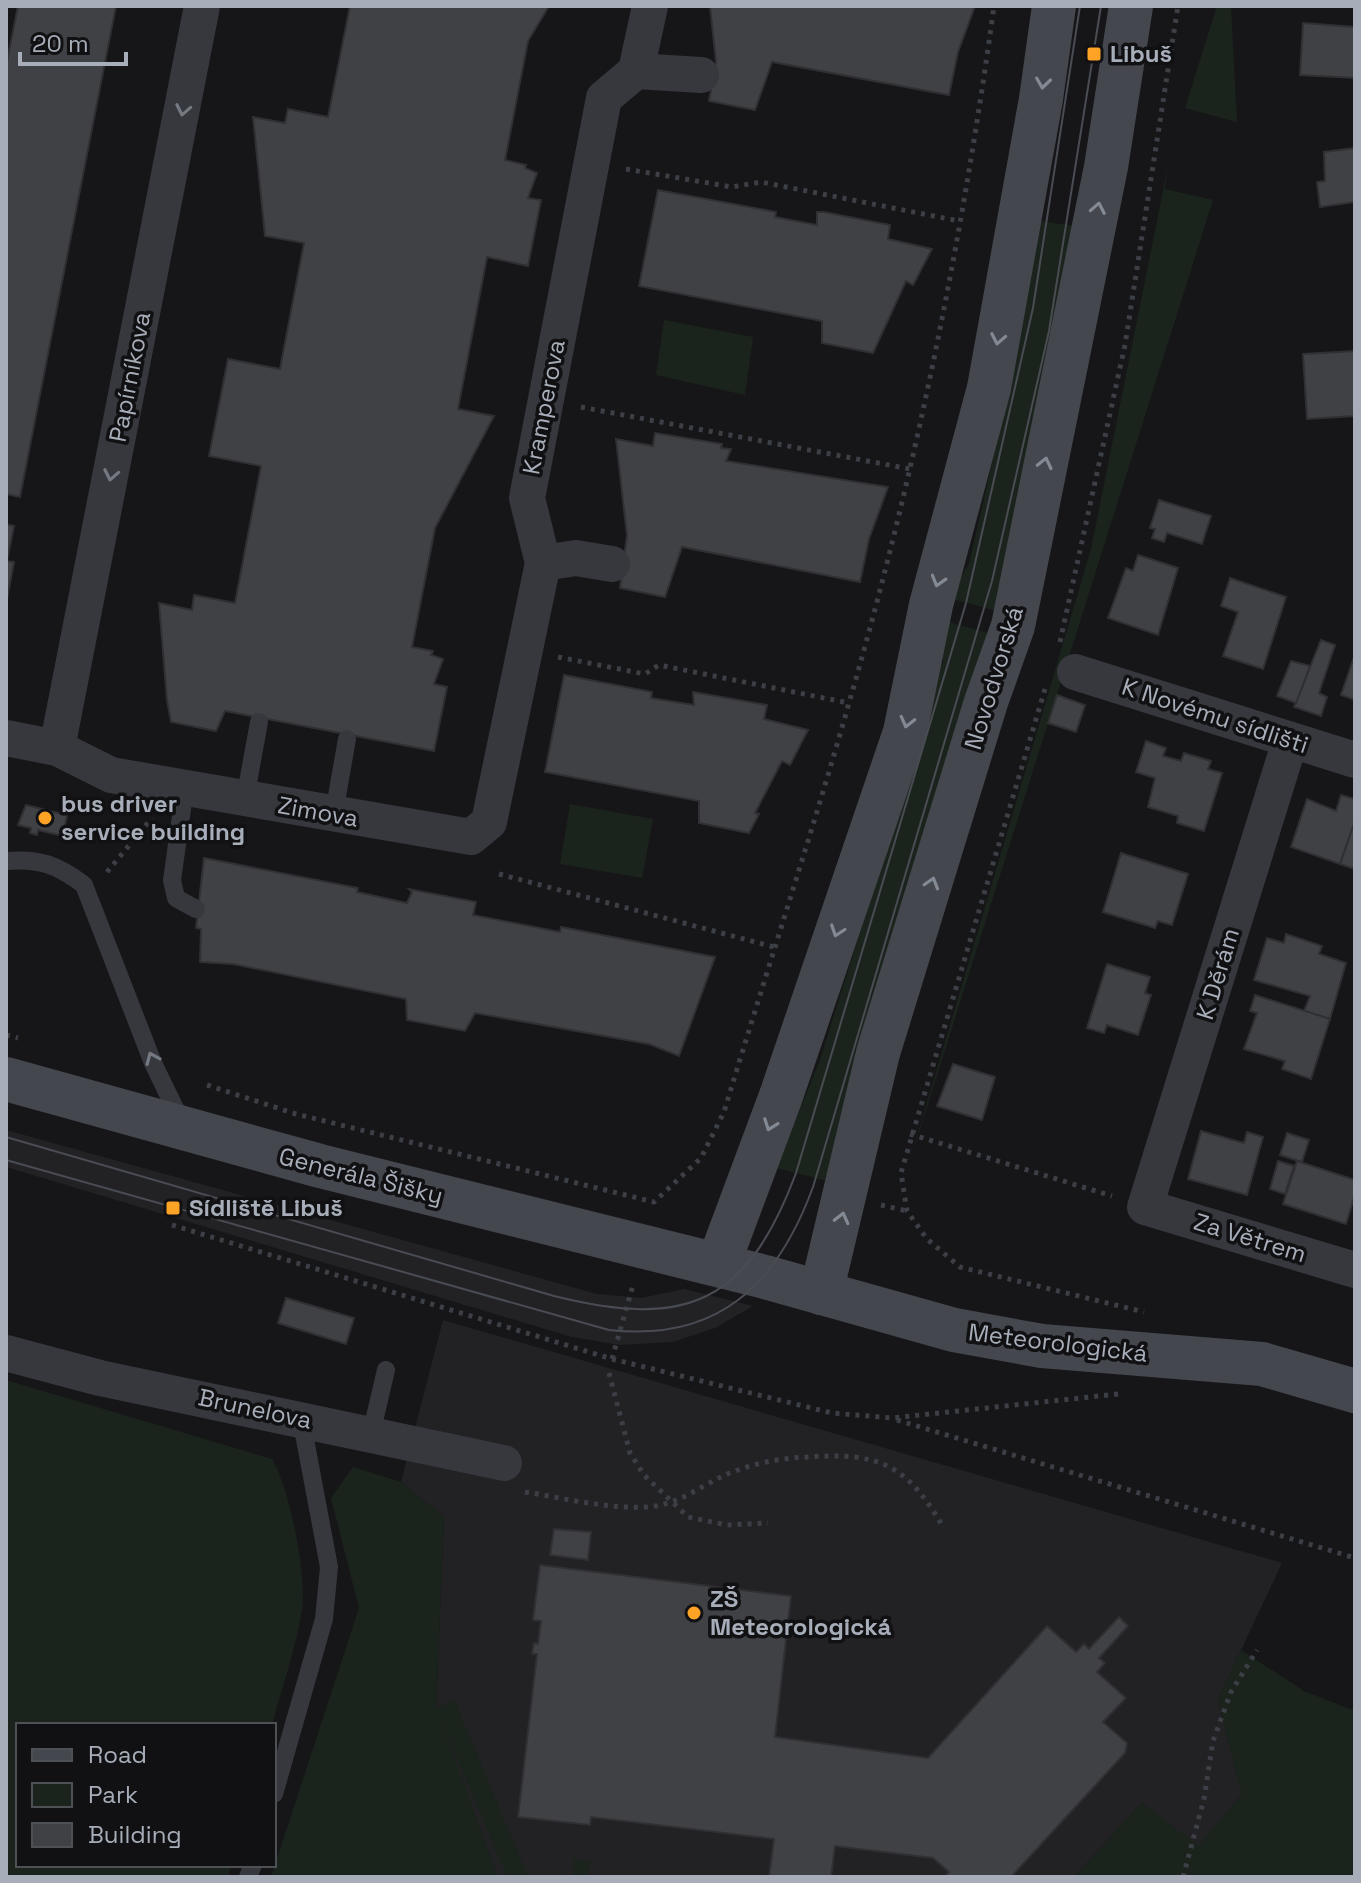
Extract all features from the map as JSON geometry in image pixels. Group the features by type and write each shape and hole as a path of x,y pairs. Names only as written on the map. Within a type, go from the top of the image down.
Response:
{"main road":[{"path":"718,1265 781,1096 905,732 931,605 989,388 1021,219 1054,6"},
{"name":"Novodvorská","path":"821,1293 878,1053 986,702 1013,626 1106,167 1131,6"},
{"name":"Generála Šišky","path":"14,1059 185,1128 320,1166 718,1265"},
{"name":"Meteorologická","path":"718,1265 886,1313 998,1339 1262,1364 1355,1391"}],"street":[{"name":"Papírníkova","path":"57,748 202,6"},
{"path":"650,6 636,71 701,75"},
{"name":"Kramperova","path":"489,822 543,563 527,498 591,163 604,98 636,71"},
{"path":"543,563 576,558 612,564"},
{"name":"K Novému sídlišti","path":"1060,669 1355,760"},
{"name":"Zimova","path":"6,738 57,748 171,800 245,799 471,837 489,822"},
{"name":"K Děrám","path":"1145,1207 1290,741"},
{"name":"Za Větrem","path":"1145,1207 1355,1270"},
{"name":"Brunelova","path":"6,1353 100,1378 371,1434 512,1477"}],"lane":[{"path":"245,799 259,722"},
{"path":"334,813 347,739"},
{"path":"171,800 172,880 176,898 196,909"},
{"path":"6,861 33,858 63,868 84,885 153,1063 185,1128"},
{"path":"371,1434 386,1370"},
{"path":"276,1787 324,1619 329,1567 301,1418"}],"path":[{"path":"207,1085 296,1114 654,1202 701,1158 712,1141 849,703 910,469 959,221 994,6"},
{"path":"1147,1312 960,1267 927,1239 907,1211 901,1173 910,1134 1060,669 1125,345 1167,97 1178,6"},
{"path":"591,163 732,187 761,182 959,221"},
{"path":"546,400 910,469"},
{"path":"524,650 645,674 659,665 849,703"},
{"path":"104,876 171,800"},
{"path":"499,874 774,947"},
{"path":"6,1035 14,1059"},
{"path":"910,1134 1145,1207"},
{"path":"172,1225 612,1359 832,1413 892,1418 1131,1393"},
{"path":"609,1373 630,1453 644,1475 688,1517 727,1525 768,1523"},
{"path":"892,1418 1355,1558"},
{"path":"512,1477 647,1507 673,1502 749,1466 798,1457 862,1456 884,1464 907,1479 926,1498 943,1527"},
{"path":"1183,1877 1204,1799 1213,1741 1231,1692 1257,1650"}],"shaded area":[{"path":"6,1130 597,1294 641,1298 684,1289 753,1306 715,1328 673,1342 619,1345 572,1337 6,1167"},
{"path":"443,1320 1282,1563 1218,1699 1242,1794 1199,1847 1142,1803 1074,1877 498,1877 436,1711 444,1517 401,1482"}],"green space":[{"path":"1217,6 1231,6 1237,122 1185,108"},
{"path":"1168,166 1165,189 1213,200 909,1164 1091,549"},
{"path":"1040,221 1075,226 1005,613 948,598 969,564 1004,411"},
{"path":"664,320 753,337 745,395 656,375"},
{"path":"941,620 999,636 835,1183 776,1168 820,1060 895,821 943,661"},
{"path":"570,804 653,819 642,878 560,864"},
{"path":"6,1380 272,1459 285,1490 296,1533 303,1595 296,1639 273,1723 16,1723 16,1867 230,1867 228,1877 6,1877"},
{"path":"353,1467 401,1482 444,1517 436,1708 455,1701 528,1877 507,1877 441,1721 498,1877 271,1877 359,1608 331,1498"},
{"path":"1241,1650 1304,1691 1355,1711 1355,1877 1074,1877 1142,1803 1199,1846 1242,1794 1218,1699"},
{"path":"574,1859 590,1862 588,1877 572,1877"}],"building":[{"path":"18,6 116,6 20,497 6,494 6,66"},
{"path":"350,6 549,6 528,41 505,160 526,165 525,168 537,173 528,198 541,200 528,266 487,257 458,409 494,416 435,528 412,647 433,651 431,655 443,659 434,684 447,687 434,751 225,711 216,731 171,722 167,700 159,603 192,610 194,595 235,603 261,466 209,456 228,359 280,369 304,243 265,236 253,117 285,123 288,109 328,117"},
{"path":"710,6 975,6 958,52 949,95 772,62 755,110 709,101 716,62"},
{"path":"1303,23 1355,27 1355,78 1300,75"},
{"path":"1355,148 1355,202 1320,207 1317,182 1325,181 1324,152"},
{"path":"658,190 776,212 775,217 817,225 817,212 824,212 890,225 888,239 932,249 913,285 906,281 873,353 822,343 822,321 639,286"},
{"path":"1355,351 1355,416 1307,419 1303,354"},
{"path":"655,433 722,444 721,448 731,449 726,461 888,487 869,539 860,582 682,547 665,597 620,588 627,536 616,439 653,446"},
{"path":"1159,500 1211,516 1202,544 1167,533 1164,542 1152,538 1155,529 1150,528"},
{"path":"6,524 14,526 7,561 14,562 6,605"},
{"path":"1138,555 1178,568 1158,635 1108,618 1126,568 1133,571"},
{"path":"1230,578 1286,597 1263,669 1223,656 1238,612 1221,606"},
{"path":"1321,640 1335,645 1319,693 1327,697 1321,716 1294,707"},
{"path":"1355,654 1355,700 1341,695"},
{"path":"1291,661 1310,666 1296,703 1277,696"},
{"path":"564,675 652,692 651,698 694,705 693,692 767,705 764,719 808,730 790,765 782,761 755,813 759,814 749,833 699,823 699,801 545,772"},
{"path":"1057,695 1085,705 1076,732 1048,723"},
{"path":"1146,741 1166,748 1163,756 1181,761 1184,753 1211,761 1208,769 1222,773 1204,831 1177,823 1178,816 1148,807 1155,778 1136,772"},
{"path":"1341,795 1355,799 1355,821 1340,864 1291,847 1307,799 1336,811"},
{"name":"bus driver service building","path":"26,805 67,815 63,836 38,830 37,835 30,833 31,828 18,825"},
{"path":"1355,821 1355,869 1340,864"},
{"path":"1121,853 1188,874 1172,925 1158,921 1155,928 1103,912"},
{"path":"204,858 358,888 357,892 407,903 412,892 409,889 476,902 473,915 560,932 561,927 715,957 679,1056 649,1044 475,1013 465,1031 407,1020 406,999 233,964 200,962 201,929 196,928"},
{"path":"1286,934 1322,946 1319,954 1346,963 1330,1019 1304,1011 1310,996 1254,980 1267,938 1284,943"},
{"path":"1107,964 1150,977 1145,993 1151,995 1138,1035 1107,1025 1104,1033 1087,1028"},
{"path":"1255,995 1330,1019 1311,1079 1282,1069 1285,1061 1244,1049 1257,1013 1250,1011"},
{"path":"953,1064 995,1077 982,1120 937,1106"},
{"path":"1201,1131 1244,1143 1247,1132 1263,1137 1247,1195 1188,1179"},
{"path":"1287,1133 1309,1140 1302,1162 1280,1155"},
{"path":"1278,1161 1294,1166 1285,1194 1270,1189"},
{"path":"1297,1161 1355,1180 1355,1194 1346,1224 1283,1204"},
{"path":"286,1298 354,1318 346,1344 278,1323"},
{"path":"554,1529 591,1532 588,1560 550,1555"},
{"path":"540,1565 791,1596 775,1737 928,1758 1047,1626 1076,1652 1084,1644 1089,1649 1119,1617 1128,1626 1099,1658 1105,1663 1097,1672 1126,1698 1103,1722 1127,1743 1125,1753 1011,1877 944,1877 949,1872 933,1858 835,1846 831,1877 769,1877 774,1839 591,1817 590,1825 518,1817 537,1654 532,1654 534,1643 538,1644 541,1621 533,1620"}],"tram line":[{"path":"6,1137 554,1296 601,1306 641,1309 676,1306 706,1296 733,1278 756,1252 777,1217 796,1173 966,603 1033,308 1080,6"},
{"path":"6,1160 609,1330 648,1331 682,1326 712,1316 738,1300 761,1278 781,1252 813,1187 992,581 1049,331 1101,6"}],"place":[{"name":"Libuš","path":"1094,54"},
{"name":"bus driver service building","path":"45,818"},
{"name":"Sídliště Libuš","path":"173,1208"},
{"name":"ZŠ Meteorologická","path":"694,1613"}]}
